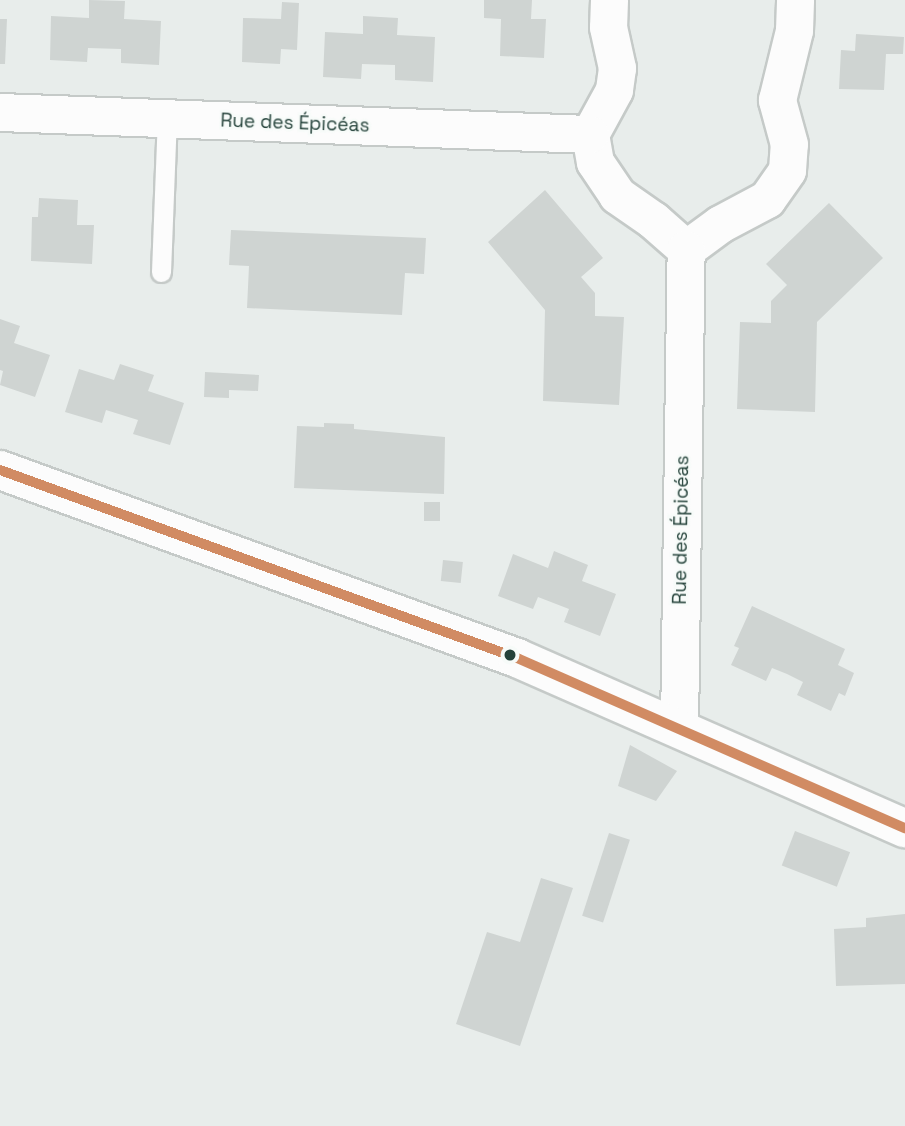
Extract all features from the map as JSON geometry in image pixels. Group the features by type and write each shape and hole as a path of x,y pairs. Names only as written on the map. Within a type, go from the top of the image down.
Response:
{"street":[{"path":"608,0 608,27 617,68 614,90 590,134 595,162 617,195 653,220 686,248 720,224 767,199 787,170 789,144 777,100 794,30 795,0"},
{"name":"Rue des Épicéas","path":"0,112 590,134"},
{"name":"Rue des Épicéas","path":"679,728 686,248"},
{"path":"0,470 517,658 905,828"}],"lane":[{"path":"161,272 167,117"}],"building":[{"path":"89,0 125,1 124,19 161,21 159,65 121,63 121,49 88,48 87,62 50,60 51,16 89,18"},
{"path":"484,0 532,0 531,19 546,19 544,58 500,56 501,19 484,18"},
{"path":"282,2 299,3 297,50 281,49 280,64 242,62 243,18 281,19"},
{"path":"363,16 398,18 397,35 435,37 433,82 395,80 395,65 362,64 361,79 323,77 325,32 363,34"},
{"path":"0,19 7,19 5,64 0,64"},
{"path":"856,34 904,37 903,54 886,54 884,90 839,89 841,50 855,51"},
{"path":"545,190 603,258 581,277 595,293 595,316 624,317 619,405 543,401 545,310 488,242"},
{"path":"39,198 78,200 77,225 94,225 92,264 31,261 32,217 38,217"},
{"path":"829,203 883,258 817,322 815,412 737,409 740,322 771,323 771,301 787,285 766,264"},
{"path":"231,230 426,238 424,274 405,273 402,315 247,308 249,266 229,265"},
{"path":"0,319 20,326 14,343 50,355 35,397 0,385 3,371 0,370"},
{"path":"120,364 154,375 148,391 184,403 170,445 133,434 138,420 106,410 102,423 65,412 79,369 114,380"},
{"path":"205,372 259,375 258,391 229,390 229,398 204,397"},
{"path":"324,423 354,424 354,429 445,437 444,494 294,488 297,426 324,427"},
{"path":"424,502 440,502 440,521 424,521"},
{"path":"554,551 588,565 582,581 616,594 600,636 564,622 569,609 538,597 533,609 498,596 513,554 548,568"},
{"path":"443,560 463,562 461,583 441,581"},
{"path":"752,606 845,649 838,665 854,673 845,696 839,693 831,711 797,695 803,682 787,674 772,668 766,681 731,665 739,648 734,646"},
{"path":"630,745 677,771 656,801 618,786"},
{"path":"795,831 850,852 837,887 782,866"},
{"path":"609,833 630,840 603,923 582,916"},
{"path":"541,878 573,888 520,1046 456,1024 487,932 520,942"},
{"path":"905,914 905,984 836,986 834,929 866,927 866,918"}],"transit line":[{"path":"0,470 517,658 905,828"}]}
